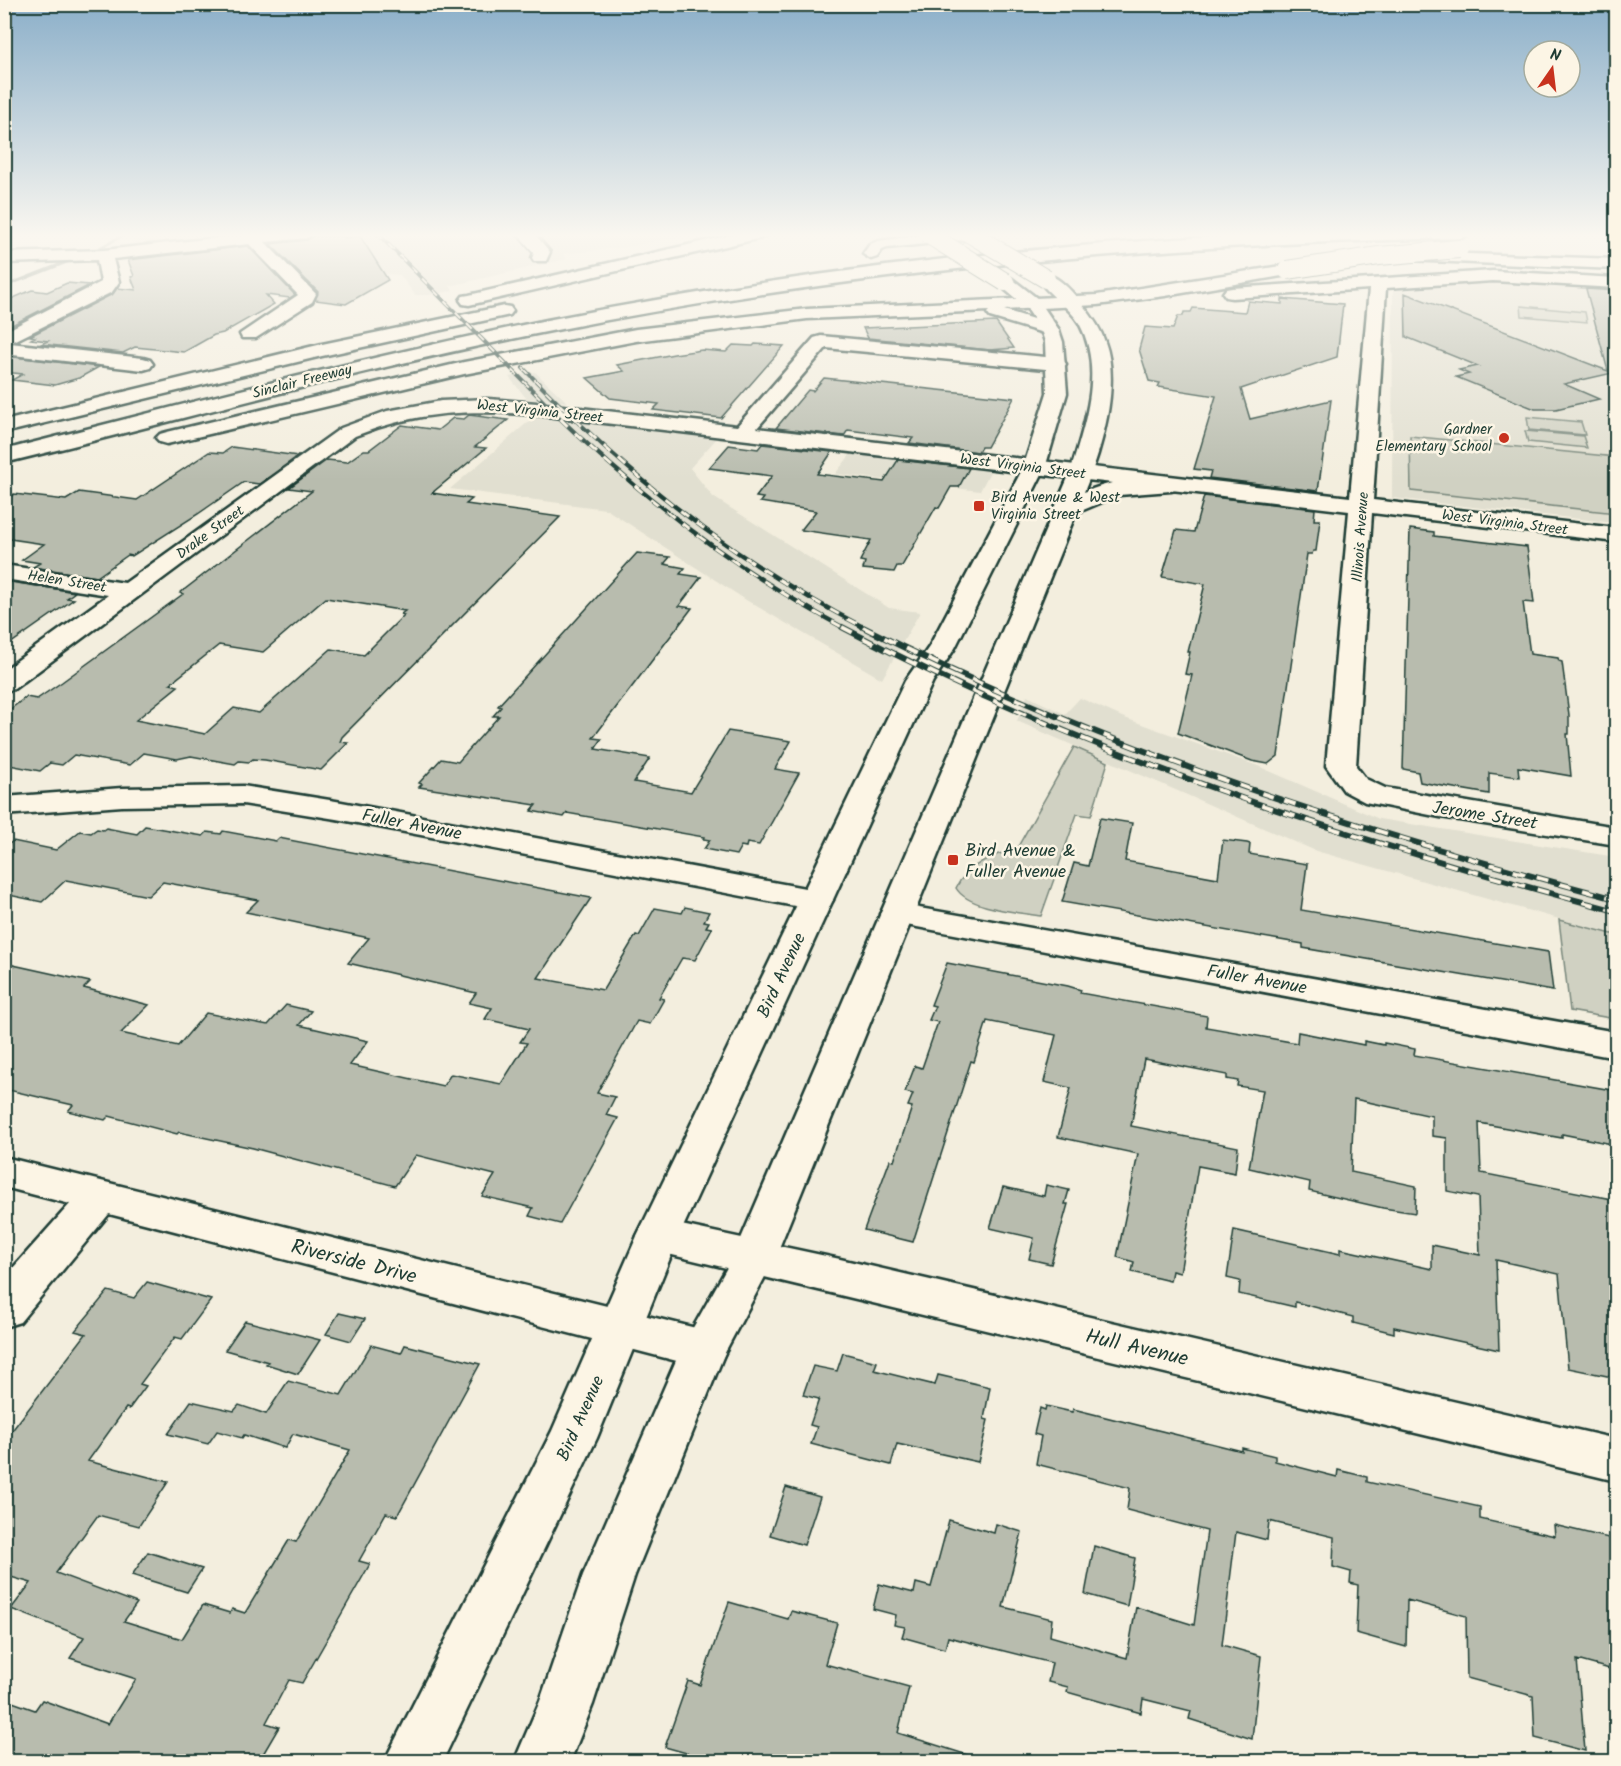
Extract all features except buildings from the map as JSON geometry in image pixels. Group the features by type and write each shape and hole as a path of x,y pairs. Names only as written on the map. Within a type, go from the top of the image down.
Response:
{"main road":[{"path":"4,339 51,315"},
{"path":"249,334 278,315"},
{"path":"214,376 240,356 402,315"},
{"name":"Sinclair Freeway","path":"4,427 357,342 484,315"},
{"name":"Sinclair Freeway","path":"4,457 347,369 602,315"},
{"path":"151,442 464,368 601,341 692,327 794,315"},
{"path":"1009,315 1050,330"},
{"name":"Bird Avenue","path":"412,1761 573,1438 658,1236 919,681 942,648 1034,468 1057,393 1054,342 1050,330 1040,315"},
{"path":"542,1761 566,1704 609,1575 704,1349 754,1258 1081,473 1101,400 1102,384 1100,356 1084,315"},
{"path":"1087,319 1094,315"},
{"name":"Illinois Avenue","path":"1355,785 1341,766 1376,315"},
{"path":"741,434 821,342 1056,364"},
{"path":"4,348 143,364"},
{"name":"West Virginia Street","path":"429,408 463,404 504,406 1617,535"},
{"name":"Drake Street","path":"4,683 348,432 373,421 429,408"},
{"path":"4,475 72,460"},
{"path":"1065,510 1087,497 1109,490 1140,484 1171,484"},
{"name":"Helen Street","path":"4,572 130,591"},
{"name":"Jerome Street","path":"1355,785 1376,795 1440,808 1617,836"},
{"name":"Fuller Avenue","path":"4,806 122,797 243,795 336,810 816,900"},
{"name":"Fuller Avenue","path":"897,914 1617,1045"},
{"name":"Riverside Drive","path":"4,1172 704,1349"},
{"path":"4,1309 101,1196"},
{"name":"Hull Avenue","path":"658,1236 1617,1460"}],"shaded area":[{"name":"Gardner Elementary School","path":"1393,315 1616,315 1616,523 1392,498"},
{"path":"1586,315 1587,322 1522,316"},
{"path":"535,372 567,402 527,399 509,377"},
{"path":"535,416 717,438 690,468 713,497 889,608 920,612 882,679 746,600 606,509 450,489"},
{"path":"1527,417 1581,422 1585,435 1529,430"},
{"path":"1525,431 1583,436 1587,448 1528,442"},
{"path":"1410,436 1616,457 1616,513 1411,491"},
{"path":"851,454 991,470 980,491 835,474"},
{"path":"1027,696 1065,714 1080,698 1122,717 1258,766 1379,819 1616,857 1616,935 1316,851 1017,721"},
{"path":"1074,747 1108,762 1091,816 1077,814 1041,916 982,905 962,895 956,888 966,873 990,858 1016,850"},
{"path":"1559,920 1616,935 1616,1019 1570,1011"}],"railway":[{"path":"458,315 548,406"},
{"path":"523,368 560,405"},
{"path":"546,405 615,469 687,527 763,581 844,628"},
{"path":"560,405 631,470 704,528 781,580 865,628"},
{"path":"844,628 1028,716 1221,791 1417,855 1616,911"},
{"path":"865,628 953,671 1045,711 1232,783 1423,845 1616,899"}],"place":[{"name":"Gardner Elementary School","path":"1504,438"},
{"name":"Bird Avenue & West Virginia Street","path":"979,506"},
{"name":"Bird Avenue & Fuller Avenue","path":"953,860"}]}
